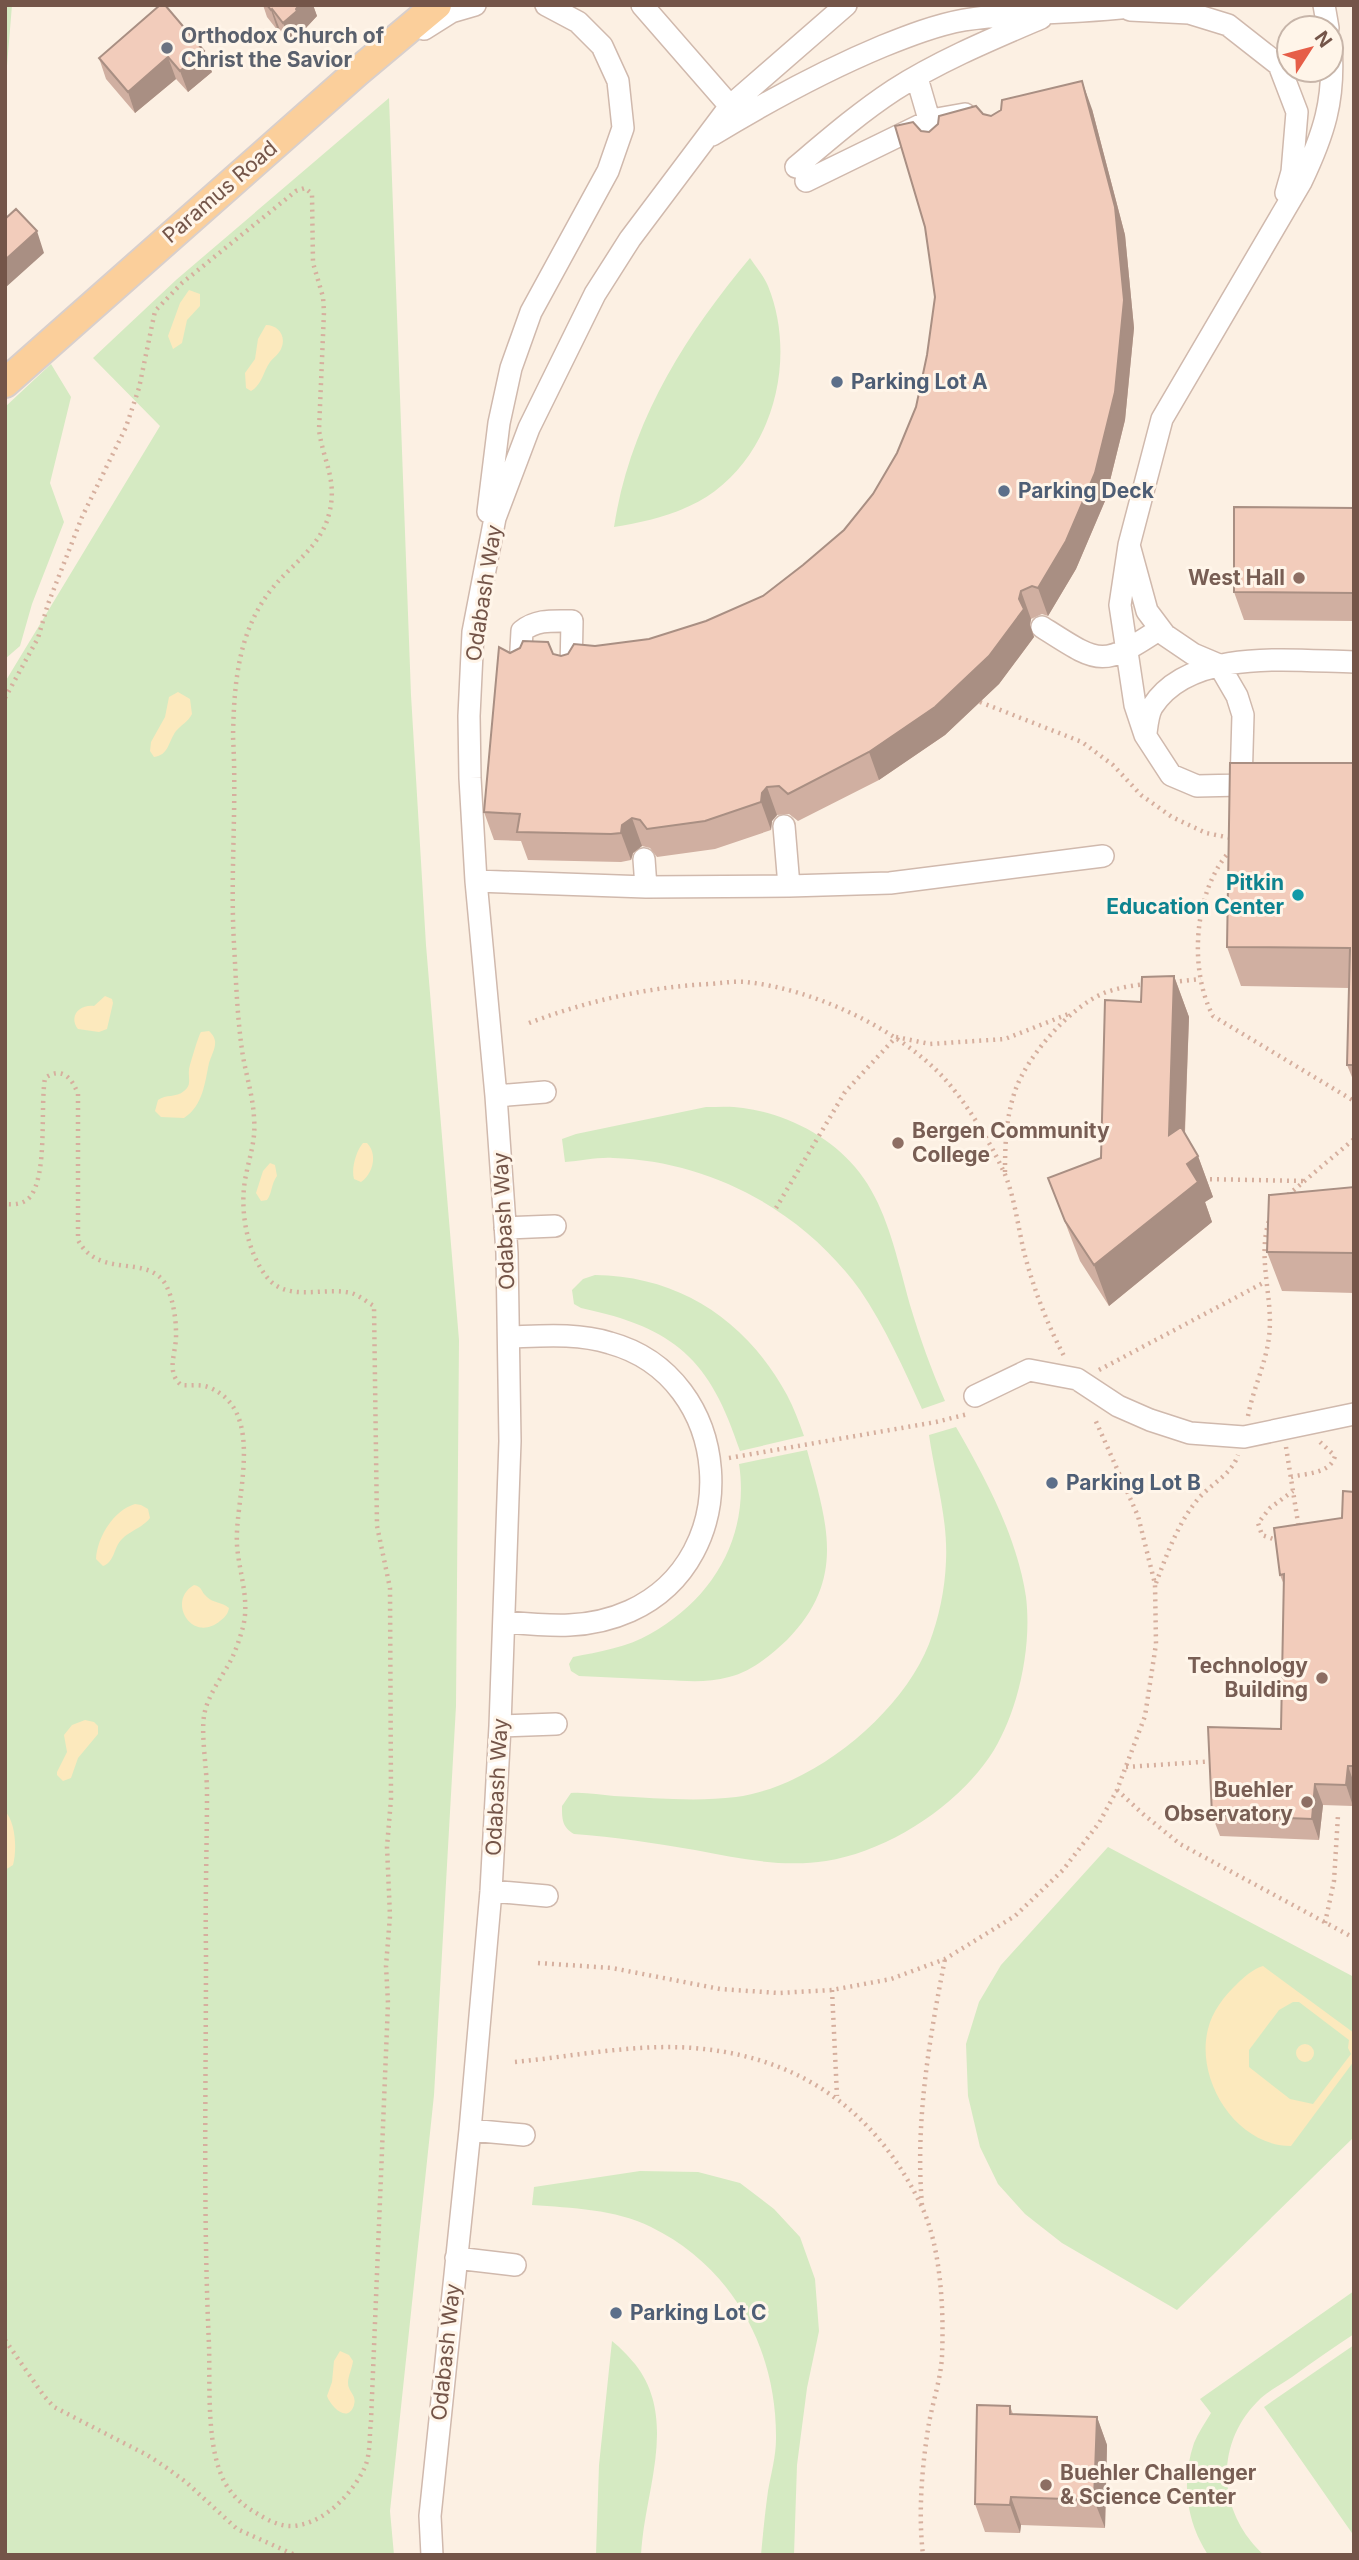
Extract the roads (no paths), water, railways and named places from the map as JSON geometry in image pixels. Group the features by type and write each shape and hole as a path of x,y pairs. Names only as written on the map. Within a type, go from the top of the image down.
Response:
{"main road":[{"name":"Paramus Road","path":"5,383 357,72 437,5"}],"street":[{"path":"357,72 451,12 475,5"},
{"path":"473,632 499,423 511,368 531,312 608,171 623,128 618,81 602,46 578,22 546,5"},
{"path":"642,5 730,106"},
{"name":"Odabash Way","path":"432,2555 430,2516 470,2130 491,1891 505,1622 510,1441 505,1228 476,881 469,716 473,632 495,518 529,428 596,294 630,239 730,106 846,5"},
{"path":"702,141 769,100 836,65 909,36 960,21 998,15 1144,5"},
{"path":"1112,7 1189,13 1228,25 1279,65 1297,112 1292,172 1279,220"},
{"path":"984,116 975,112 931,120 801,174 848,122 897,88 995,37 1055,12"},
{"path":"917,78 931,120 936,147"},
{"path":"1263,785 1197,786 1171,775 1145,735 1135,705 1120,605 1129,545 1162,419 1301,182 1320,144 1331,102 1331,84"},
{"path":"1129,545 1147,611 1165,635 1193,654 1219,665 1237,696 1243,715 1241,785"},
{"path":"520,668 522,631 531,624 543,621 572,621 570,671"},
{"path":"1042,627 1084,654 1104,658 1127,650 1160,629"},
{"path":"1145,735 1150,709 1161,696 1189,675 1219,665 1250,661 1354,662"},
{"path":"784,826 789,887"},
{"path":"476,881 646,887 789,887 890,883 1103,856"},
{"path":"644,859 646,887"},
{"path":"496,1096 545,1092"},
{"path":"505,1228 555,1226"},
{"path":"505,1622 566,1627 630,1611 657,1595 677,1575 695,1549 708,1516 712,1482 709,1447 696,1413 671,1378 643,1356 611,1343 574,1336 509,1337"},
{"path":"973,1405 1029,1370 1077,1379 1118,1406 1190,1433 1244,1437 1354,1414"},
{"path":"500,1726 556,1724"},
{"path":"491,1891 547,1896"},
{"path":"470,2130 524,2135"},
{"path":"456,2258 515,2265"}],"place":[{"name":"Orthodox Church of Christ the Savior","path":"167,48"},
{"name":"Parking Lot A","path":"837,382"},
{"name":"Parking Deck","path":"1004,491"},
{"name":"West Hall","path":"1299,578"},
{"name":"Pitkin Education Center","path":"1298,895"},
{"name":"Bergen Community College","path":"898,1143"},
{"name":"Parking Lot B","path":"1052,1483"},
{"name":"Technology Building","path":"1322,1678"},
{"name":"Buehler Observatory","path":"1307,1802"},
{"name":"Parking Lot C","path":"616,2313"},
{"name":"Buehler Challenger & Science Center","path":"1046,2485"}]}
